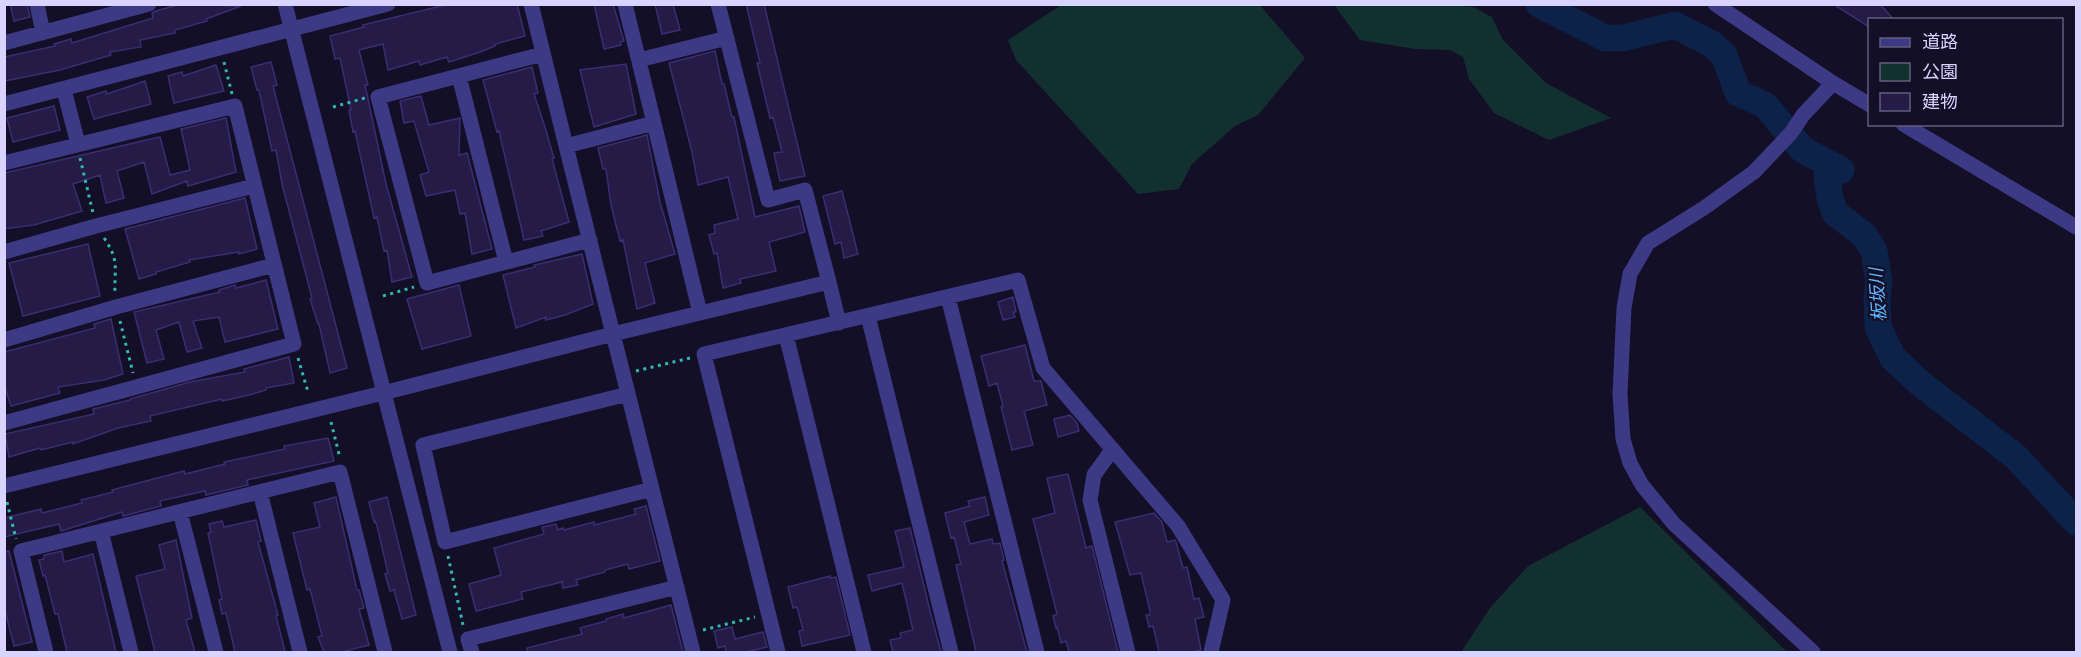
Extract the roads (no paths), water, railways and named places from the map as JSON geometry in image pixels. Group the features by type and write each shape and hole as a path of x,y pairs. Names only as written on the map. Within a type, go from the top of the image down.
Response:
{"street":[{"path":"37,4 43,33"},
{"path":"4,43 127,7 149,4"},
{"path":"285,4 450,652"},
{"path":"4,104 388,4"},
{"path":"531,4 693,652"},
{"path":"625,4 700,313"},
{"path":"718,4 768,200 805,190 839,322"},
{"path":"1715,4 1868,104"},
{"path":"639,60 727,38"},
{"path":"543,54 378,97 427,283 590,240"},
{"path":"459,76 506,262"},
{"path":"1813,652 1674,524 1642,484 1630,463 1623,440 1620,394 1624,308 1630,274 1648,243 1704,208 1754,172 1833,83"},
{"path":"64,90 78,144"},
{"path":"4,163 234,106 294,344 4,423"},
{"path":"566,146 654,123"},
{"path":"1906,126 2076,227"},
{"path":"4,252 254,186"},
{"path":"4,340 116,307 274,265"},
{"path":"778,652 704,354 1018,280 1043,368 1178,526 1223,600 1211,652"},
{"path":"4,486 829,282"},
{"path":"948,297 1037,652"},
{"path":"868,316 951,652"},
{"path":"786,335 864,652"},
{"path":"628,394 423,445 445,542 652,489"},
{"path":"1112,450 1094,475 1090,500 1128,652"},
{"path":"46,652 21,551 340,472 386,652"},
{"path":"260,492 300,652"},
{"path":"180,512 216,652"},
{"path":"101,531 131,652"},
{"path":"470,646 677,587"}],"waterway":[{"name":"板坂川","path":"1539,4 1605,38 1623,38 1675,25 1712,44 1724,55 1738,93 1765,105 1803,150 1841,170 1827,176 1830,198 1835,213 1864,235 1874,251 1879,282 1878,327 1893,358 1921,384 2016,457 2076,522"}]}
